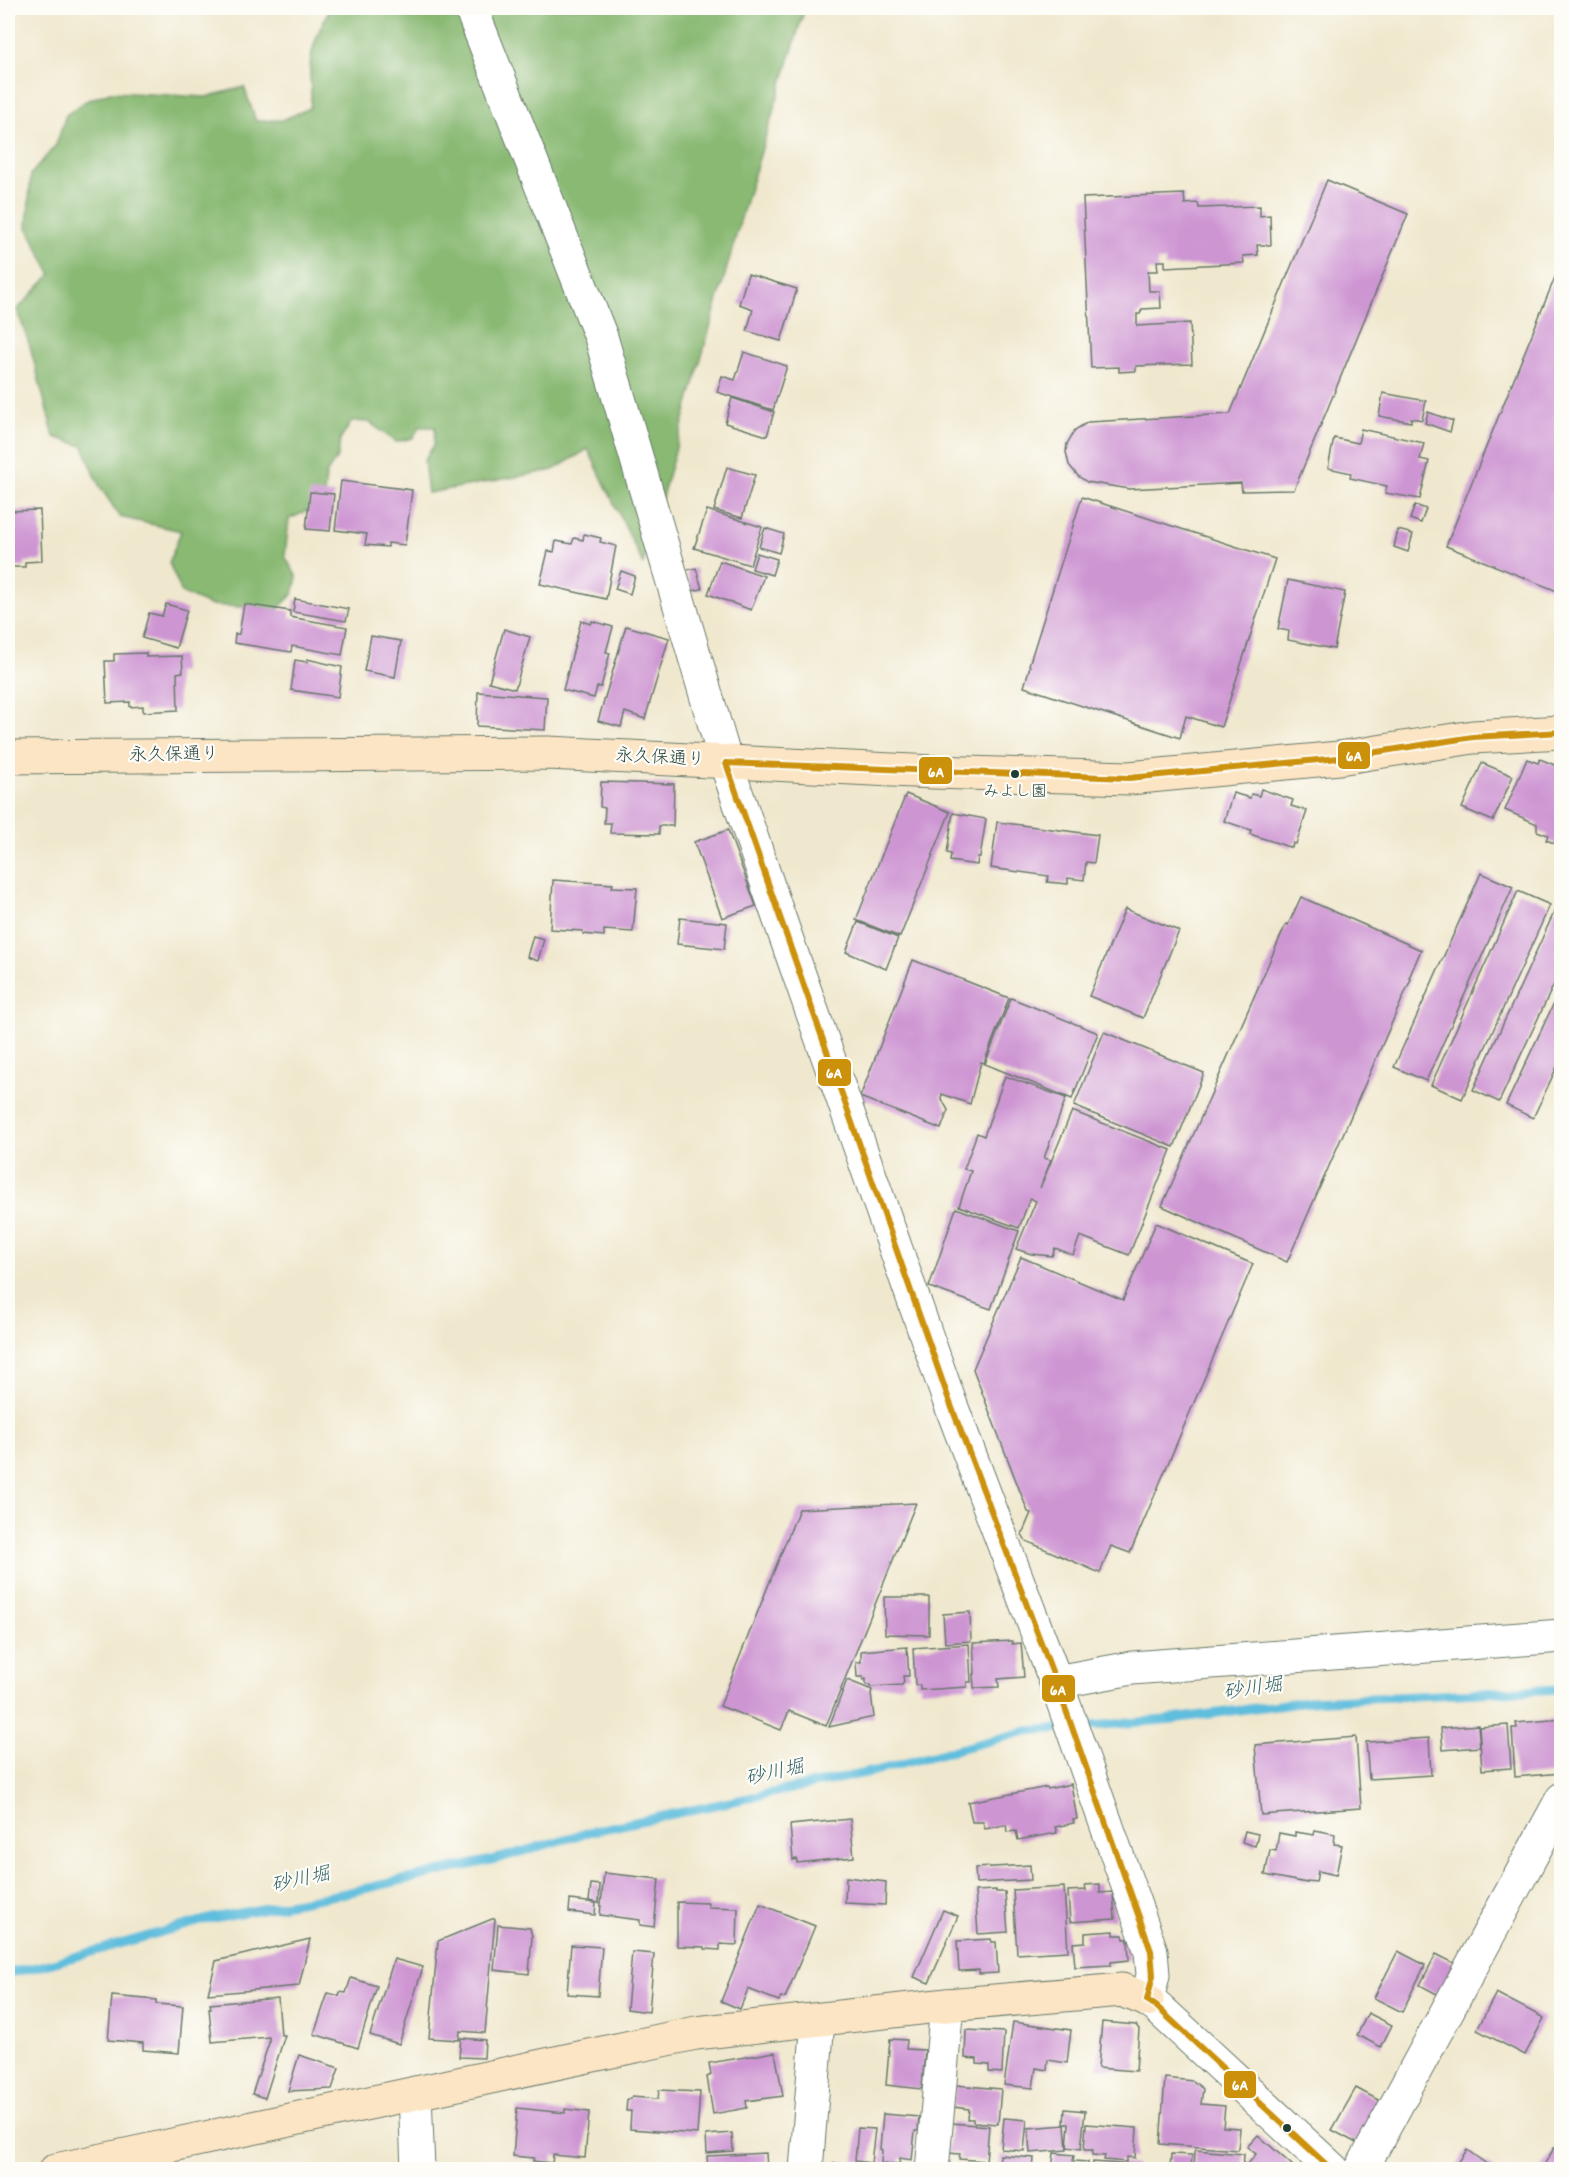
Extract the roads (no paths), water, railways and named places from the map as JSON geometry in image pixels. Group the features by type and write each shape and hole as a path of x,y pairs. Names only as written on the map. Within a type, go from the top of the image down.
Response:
{"street":[{"path":"471,8 601,337 726,763 945,1389 1058,1688 1150,1951 1154,1975 1147,2000"},
{"name":"永久保通り","path":"8,757 548,753 726,763 1129,778 1339,758 1473,737 1562,732"},
{"path":"1058,1688 1132,1668 1562,1636"},
{"path":"56,2169 696,2033 947,2005 1122,1990 1156,2006 1338,2169 1562,1799"},
{"path":"932,2169 947,2005"},
{"path":"806,2169 818,2020"},
{"path":"415,2093 418,2169"}],"waterway":[{"name":"砂川堀","path":"1079,1727 1165,1720 1308,1701 1562,1689"},
{"name":"砂川堀","path":"8,1973 42,1966 208,1919 341,1894 500,1858 593,1831 875,1771 1027,1731 1065,1728"}],"place":[{"name":"みよし園","path":"1015,774"}]}
